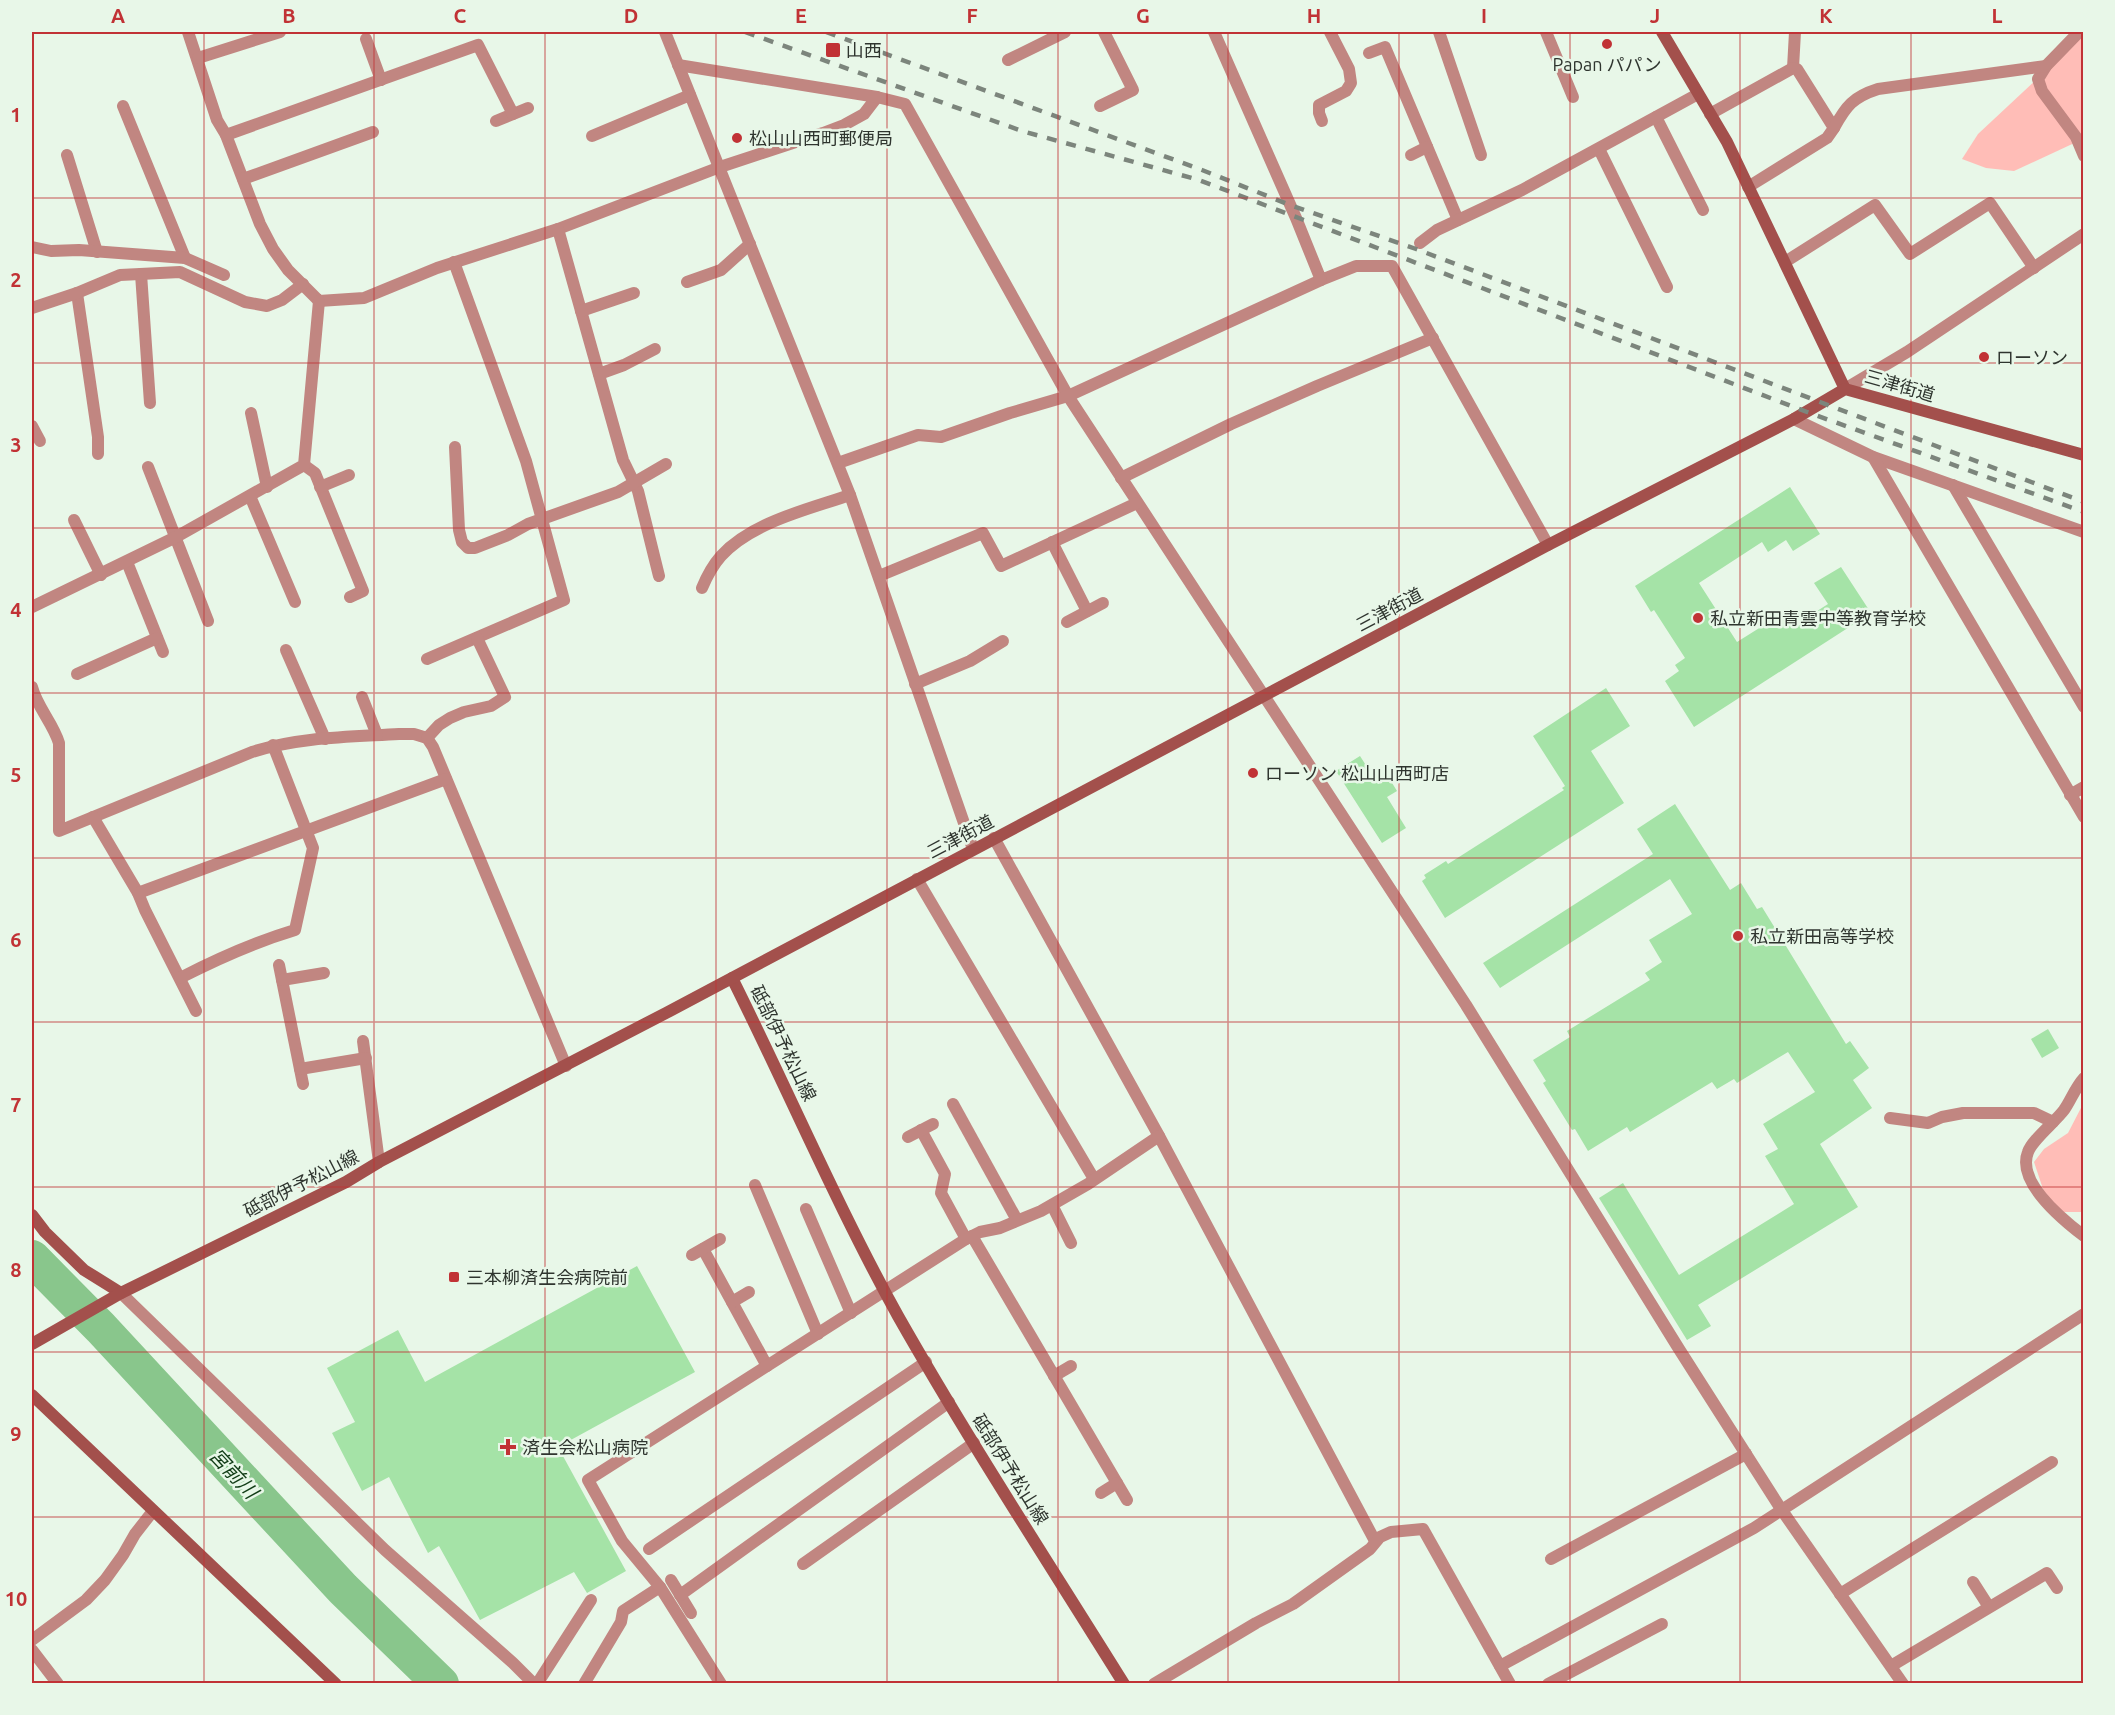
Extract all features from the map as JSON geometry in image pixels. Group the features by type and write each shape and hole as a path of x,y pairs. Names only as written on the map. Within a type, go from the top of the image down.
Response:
{"street":[{"path":"188,32 217,120 226,135 260,224 273,249 288,270 319,301 304,465"},
{"path":"198,58 280,32"},
{"path":"665,32 838,463 973,849"},
{"path":"1008,60 1065,32"},
{"path":"1100,106 1133,90 1104,32"},
{"path":"1214,32 1322,280"},
{"path":"1322,121 1318,113 1319,105 1346,90 1351,83 1349,69 1330,32"},
{"path":"1440,32 1481,155"},
{"path":"1546,32 1573,97"},
{"path":"1662,32 1727,142 1845,389 1907,352 2084,234"},
{"path":"1793,68 1795,32"},
{"path":"2079,32 2046,66 2038,79 2042,91 2076,136 2084,156"},
{"path":"366,39 381,80"},
{"path":"226,135 478,45 513,114"},
{"path":"1370,53 1385,47 1458,220"},
{"path":"678,65 877,97 905,104 1068,396 1466,1005 1781,1509 1903,1683"},
{"path":"1748,187 1827,138 1854,99 1871,91 2046,66"},
{"path":"1710,114 1793,68"},
{"path":"1793,68 1797,69 1834,128"},
{"path":"1420,243 1437,230 1522,190 1698,94"},
{"path":"592,136 690,95"},
{"path":"319,301 364,298 454,262 558,229 720,167 844,125 864,114 877,97"},
{"path":"123,106 185,258"},
{"path":"496,121 528,108"},
{"path":"1656,117 1703,210"},
{"path":"243,179 373,132"},
{"path":"1411,155 1427,147"},
{"path":"1599,148 1667,287"},
{"path":"67,155 97,252"},
{"path":"1785,262 1875,205 1911,254 1990,203 2034,268"},
{"path":"558,229 623,460 634,482 660,576"},
{"path":"687,282 721,270 750,244"},
{"path":"32,247 185,258 225,275"},
{"path":"427,659 564,600 526,461 454,262"},
{"path":"838,463 918,435 941,437 1068,396 1356,266 1392,266 1548,545"},
{"path":"32,308 120,275 180,272 245,302 267,306 282,300 303,284"},
{"path":"141,274 150,403"},
{"path":"581,310 634,292"},
{"path":"77,293 98,437 98,454"},
{"path":"1121,478 1231,424 1433,338"},
{"path":"599,374 624,365 655,349"},
{"name":"三津街道","path":"732,978 1548,545 1794,419 1845,389 2084,455"},
{"path":"251,413 267,487"},
{"path":"1794,419 1873,457 2084,532"},
{"path":"32,426 40,441"},
{"path":"454,447 459,530 462,542 468,548 475,548 528,524 599,499 666,464"},
{"path":"1873,457 2084,817"},
{"path":"304,465 315,473 363,591 350,597"},
{"path":"32,607 176,537 304,465"},
{"path":"148,467 208,621"},
{"path":"320,486 349,475"},
{"path":"1953,485 2084,707"},
{"path":"702,588 722,555 745,537 765,525 850,495"},
{"path":"250,496 295,602"},
{"path":"879,576 983,533 1001,566 1137,503"},
{"path":"75,520 101,575"},
{"path":"1052,542 1087,611"},
{"path":"127,562 163,652"},
{"path":"1067,622 1103,603"},
{"path":"77,674 157,638"},
{"path":"427,738 439,725 450,718 464,712 491,706 505,697 477,638"},
{"path":"915,684 970,661 1003,641"},
{"path":"286,650 325,739"},
{"path":"32,687 34,695 56,731 59,743 59,831 273,745 294,741 377,735 414,734 427,738 433,747 566,1066"},
{"path":"363,697 377,735"},
{"path":"180,978 264,939 296,930 313,848 273,745"},
{"path":"138,892 446,778"},
{"path":"2070,795 2084,787"},
{"path":"93,817 138,892 144,910 196,1011"},
{"path":"994,838 1159,1136 1375,1541"},
{"path":"917,879 1094,1179"},
{"path":"279,966 303,1084"},
{"path":"282,980 324,973"},
{"name":"砥部伊予松山線","path":"32,1344 121,1293 346,1182 379,1162 732,978 837,1198 885,1291 949,1402 1124,1683"},
{"path":"363,1041 379,1162"},
{"path":"300,1069 366,1058"},
{"path":"2084,1078 2064,1110 2028,1151 2026,1165 2031,1181 2042,1198 2084,1236"},
{"path":"952,1104 1017,1220"},
{"path":"1890,1118 1928,1123 1942,1117 1963,1113 2034,1113 2053,1122"},
{"path":"908,1137 933,1124"},
{"path":"921,1130 945,1174 941,1193 1054,1376 1127,1500"},
{"path":"691,1613 680,1595 622,1541 588,1480 969,1237 1052,1205 1159,1136"},
{"path":"755,1185 818,1334"},
{"path":"1052,1205 1071,1243"},
{"path":"806,1209 851,1313"},
{"path":"32,1215 45,1232 84,1270 121,1293 385,1550 535,1683 591,1600"},
{"path":"720,1239 698,1252 732,1302 767,1366"},
{"path":"732,1302 749,1292"},
{"path":"1500,1666 1754,1528 2084,1314"},
{"path":"649,1549 926,1362"},
{"path":"1054,1376 1071,1366"},
{"path":"32,1395 336,1683"},
{"path":"680,1595 949,1402"},
{"path":"803,1564 974,1443"},
{"path":"1551,1559 1746,1454"},
{"path":"1840,1594 2052,1462"},
{"path":"1101,1492 1117,1483"},
{"path":"32,1640 86,1600 105,1580 153,1511"},
{"path":"1154,1683 1293,1604 1370,1549 1375,1541 1391,1532 1423,1529 1510,1683"},
{"path":"1891,1666 2047,1573 2057,1588"},
{"path":"1973,1582 1989,1607"},
{"path":"584,1683 621,1622 623,1611 665,1583"},
{"path":"665,1583 721,1683"},
{"path":"1548,1683 1662,1624"},
{"path":"32,1650 58,1683"}],"shaded area":[{"path":"2083,36 2083,139 2014,171 1986,168 1962,159 1978,134"},
{"path":"2083,1104 2083,1212 2062,1212 2045,1195 2034,1162 2044,1149 2068,1133"},
{"path":"32,1241 42,1247 91,1296 65,1312 32,1278"}],"building":[{"path":"1790,487 1820,534 1793,551 1786,540 1768,552 1762,542 1699,583 1737,642 1791,608 1800,622 1828,604 1814,583 1841,567 1871,613 1694,727 1665,681 1679,671 1675,665 1685,658 1654,610 1651,612 1635,586"},
{"path":"1606,688 1630,726 1591,751 1624,803 1445,918 1422,881 1426,878 1424,875 1446,861 1448,864 1564,790 1562,788 1565,786 1533,736"},
{"path":"1360,756 1378,784 1389,778 1397,791 1387,797 1406,828 1382,843 1336,771"},
{"path":"1675,804 1730,890 1741,883 1757,909 1762,907 1846,1044 1850,1041 1869,1068 1853,1080 1872,1108 1820,1144 1858,1207 1698,1305 1711,1326 1687,1340 1599,1198 1623,1183 1679,1275 1794,1204 1765,1156 1778,1149 1763,1124 1815,1092 1788,1052 1737,1083 1734,1079 1717,1089 1712,1082 1630,1132 1627,1127 1588,1151 1575,1129 1572,1130 1543,1083 1546,1081 1533,1060 1570,1037 1567,1031 1650,980 1645,973 1662,962 1649,940 1692,914 1670,879 1500,988 1483,963 1653,854 1637,829"},
{"path":"2048,1029 2059,1048 2042,1058 2031,1039"},
{"path":"637,1266 695,1372 558,1447 626,1571 587,1593 574,1572 480,1620 439,1546 428,1553 389,1477 362,1491 332,1433 355,1422 327,1368 398,1330 425,1382"}],"waterway":[{"name":"宮前川","path":"32,1258 101,1328 343,1589 441,1684"}],"railway":[{"path":"745,32 1022,131 1199,180 1807,412 2084,512"},
{"path":"826,32 1202,170 1290,205 1416,249 2084,502"}],"place":[{"name":"Papan パパン","path":"1607,44"},
{"name":"山西","path":"833,50"},
{"name":"松山山西町郵便局","path":"737,138"},
{"name":"ローソン","path":"1984,357"},
{"name":"私立新田青雲中等教育学校","path":"1698,618"},
{"name":"ローソン 松山山西町店","path":"1253,773"},
{"name":"私立新田高等学校","path":"1738,936"},
{"name":"三本柳済生会病院前","path":"454,1277"},
{"name":"済生会松山病院","path":"508,1447"}]}
